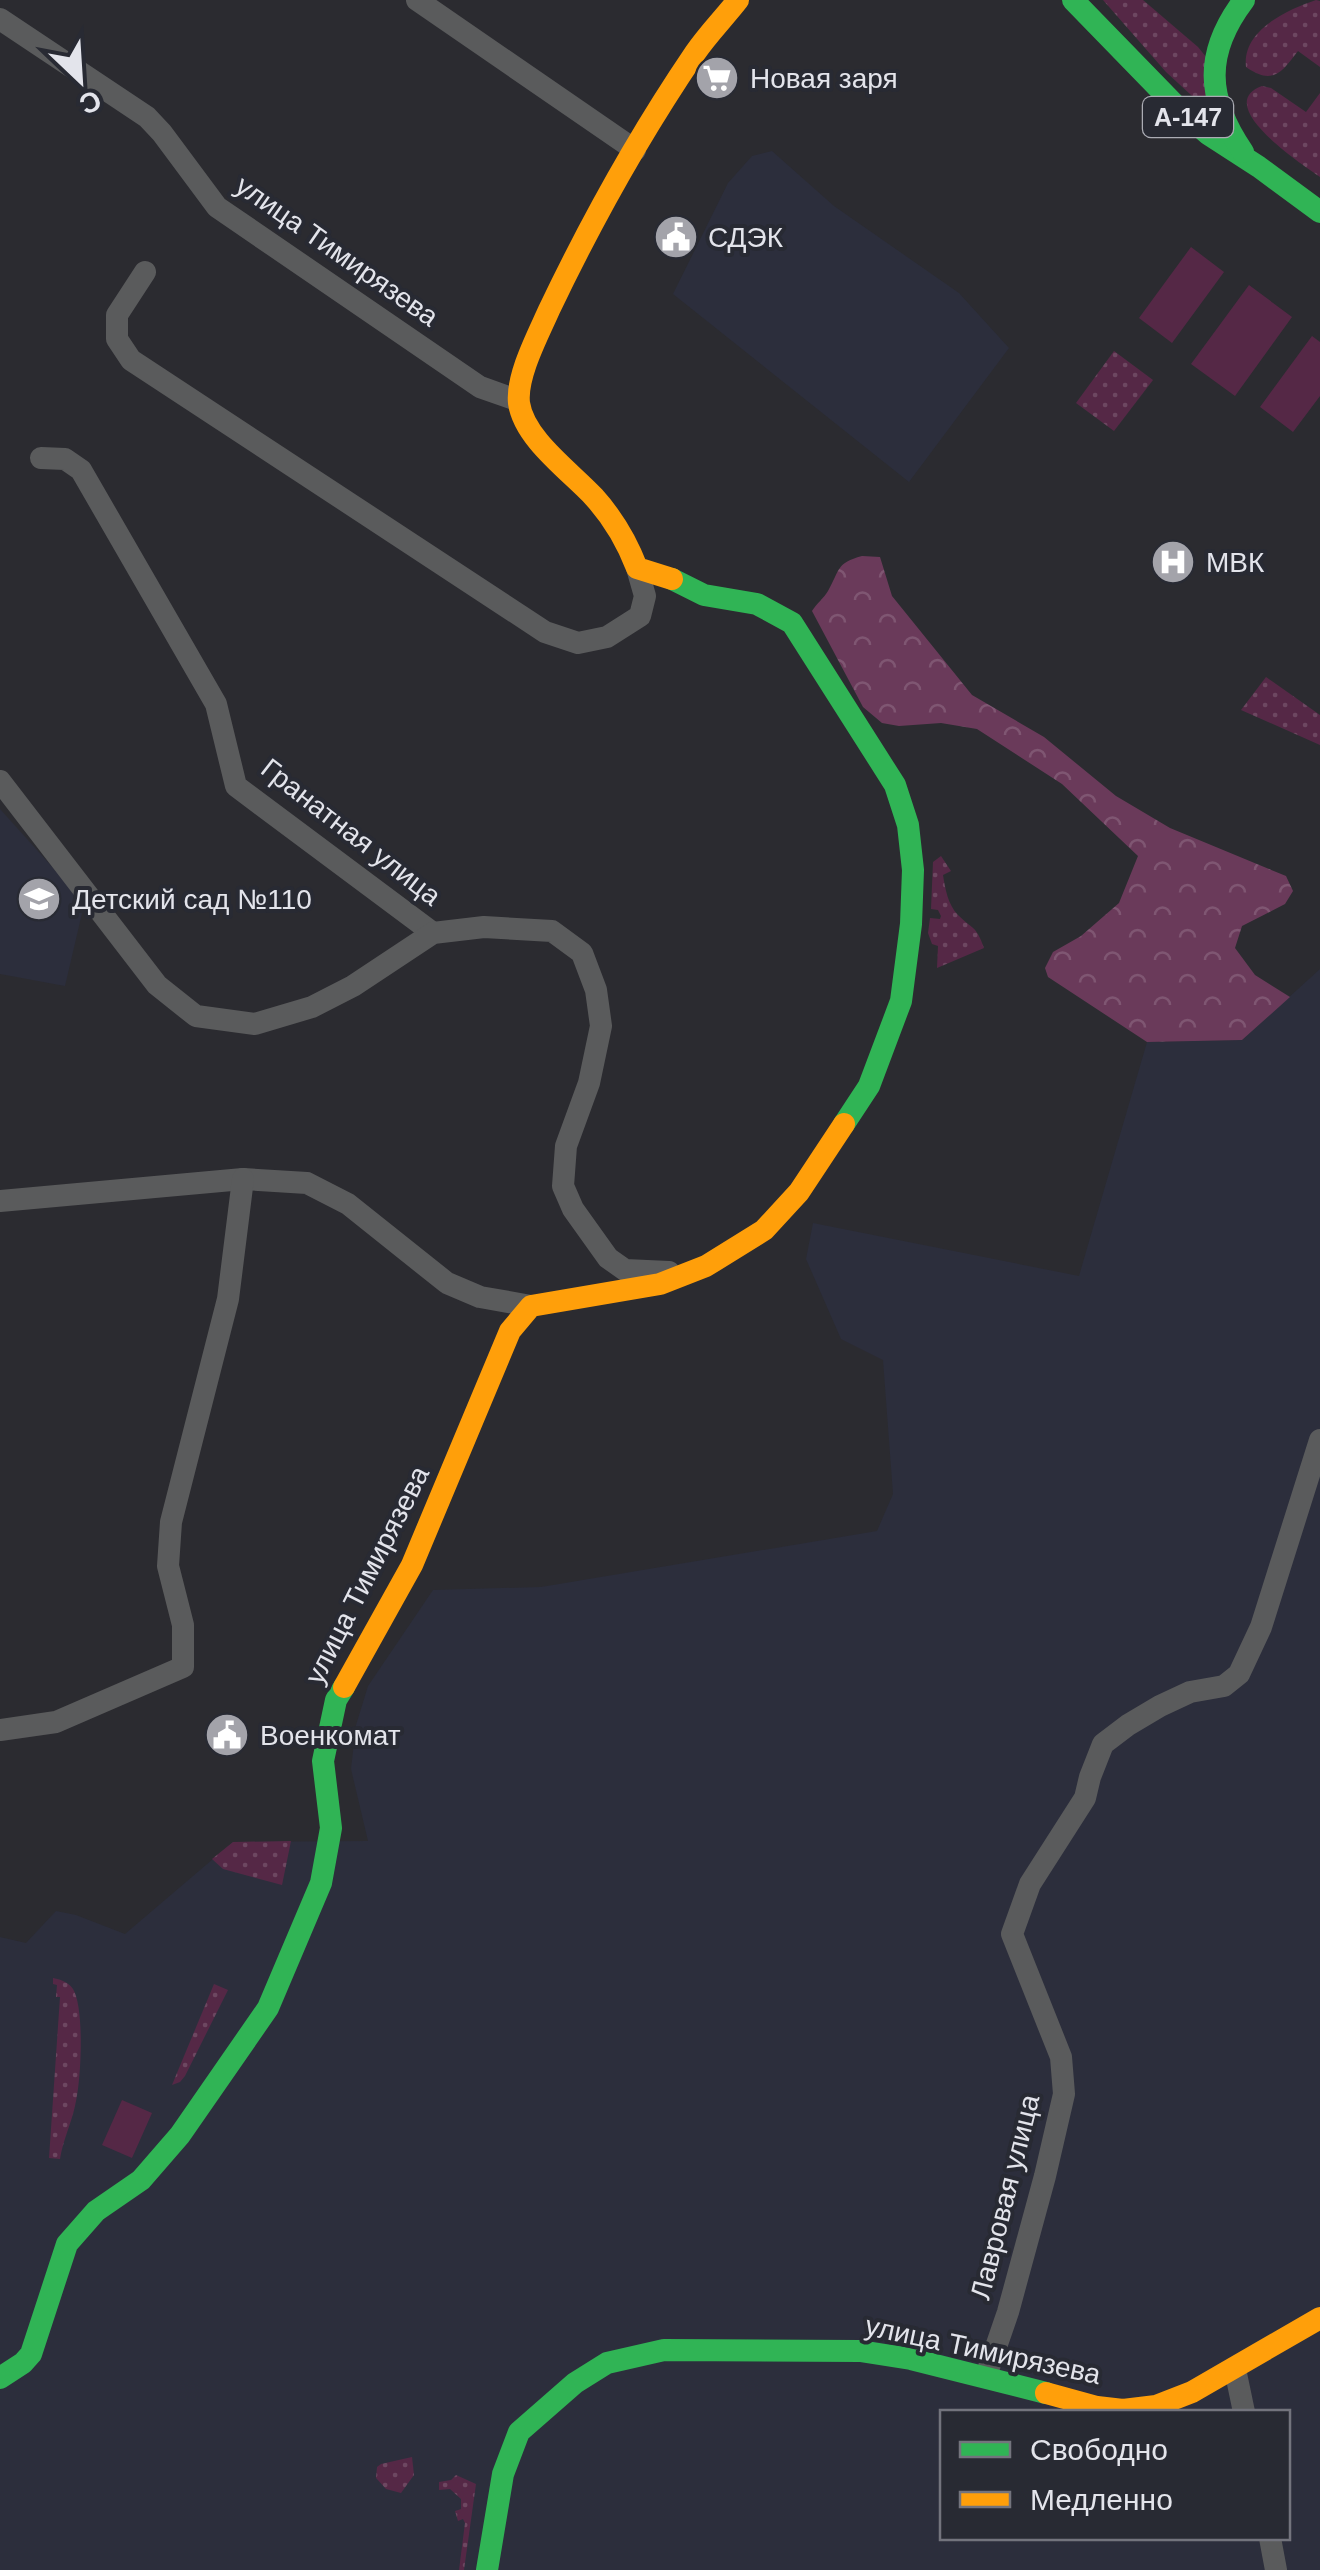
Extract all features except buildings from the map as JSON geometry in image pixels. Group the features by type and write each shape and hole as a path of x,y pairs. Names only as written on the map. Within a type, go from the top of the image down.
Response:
{"street":[{"path":"417,0 635,150"},
{"path":"145,272 117,315 117,339 131,360 545,632 578,644 607,637 640,616 645,596 637,568 620,529 531,430 517,400 524,366 572,262 696,51 738,0"},
{"path":"720,20 761,0"},
{"name":"А-147","path":"1073,0 1208,134 1320,212"},
{"name":"А-147","path":"1244,0 1228,22 1216,52 1213,74 1220,117 1230,136 1259,167"},
{"name":"улица Тимирязева","path":"0,19 147,117 217,207 480,386 517,400"},
{"name":"Гранатная улица","path":"0,780 157,985 196,1016 254,1024 312,1007 353,986 433,933 236,786 216,704 81,470 64,458 42,458"},
{"path":"0,1201 243,1180 307,1183 348,1204 447,1283 480,1297 531,1306 660,1284 706,1266 764,1230 800,1192 869,1086 899,1011 911,924 913,870 908,825 894,785 792,623 757,604 704,595 673,579 637,568"},
{"path":"433,933 484,928 552,930 582,953 596,990 600,1026 589,1082 566,1146 563,1186 590,1237 625,1270 660,1274 706,1266"},
{"path":"0,1730 56,1722 183,1666 183,1625 168,1566 170,1522 228,1299 243,1180"},
{"name":"улица Тимирязева","path":"0,2378 31,2354 68,2244 96,2212 141,2180 180,2135 268,2008 321,1883 331,1828 323,1761 336,1700 412,1565 510,1331 531,1306"},
{"name":"Лавровая улица","path":"986,2376 1017,2278 1064,2094 1061,2057 1012,1934 1030,1884 1085,1798 1104,1744 1160,1706 1190,1692 1224,1686 1239,1674 1260,1627 1320,1440"},
{"name":"улица Тимирязева","path":"487,2570 503,2474 519,2432 575,2383 606,2363 664,2350 860,2351 911,2359 1097,2407 1123,2410 1156,2406 1192,2392 1320,2318"},
{"path":"1234,2369 1244,2410"},
{"path":"1270,2540 1276,2570"}],"shaded area":[{"path":"1103,0 1143,0 1198,47 1211,63 1216,118 1166,72"},
{"path":"1320,1 1320,67 1298,51 1287,65 1270,76 1246,67 1251,42 1259,32 1292,9"},
{"path":"1262,86 1306,112 1320,93 1320,177 1281,148 1253,120 1247,107 1249,95"},
{"path":"772,151 834,206 959,293 1009,348 909,482 673,294 728,183 752,156"},
{"path":"1191,247 1224,272 1172,343 1139,318"},
{"path":"1249,285 1292,317 1235,396 1191,364"},
{"path":"1312,336 1320,342 1320,396 1293,432 1260,407"},
{"path":"1114,351 1153,380 1114,431 1076,403"},
{"path":"1266,677 1320,715 1320,745 1241,710"},
{"name":"Детский сад №110","path":"0,809 73,890 83,909 65,986 0,974"},
{"path":"941,856 951,871 943,875 949,901 976,931 984,948 937,968 938,946 932,944 928,933 930,918 941,916 938,910 931,909 933,862"},
{"path":"1320,969 1320,2570 0,2570 0,1937 26,1943 56,1911 125,1934 233,1842 368,1841 351,1769 356,1725 368,1686 433,1590 541,1587 877,1531 893,1494 883,1360 841,1339 806,1259 813,1223 1079,1276 1147,1042 1242,1040"},
{"path":"291,1841 282,1885 223,1869 212,1859 233,1842"},
{"path":"53,1978 73,1989 80,2029 77,2095 60,2159 49,2158 60,1997 56,1997"},
{"path":"214,1984 228,1990 185,2076 172,2085"},
{"path":"122,2100 152,2113 132,2158 102,2145"},
{"path":"412,2457 414,2475 401,2493 386,2489 376,2478 381,2464"},
{"path":"456,2475 476,2484 464,2570 459,2570 465,2523 463,2519 458,2521 455,2511 461,2509 461,2499 450,2489 439,2490 439,2482"}],"green space":[{"path":"862,556 880,557 892,596 972,695 1044,737 1116,796 1170,828 1286,876 1293,891 1285,904 1242,926 1235,948 1255,975 1290,997 1242,1040 1147,1042 1048,977 1045,968 1053,952 1081,936 1119,903 1138,856 1062,784 977,729 941,723 882,723 863,707 812,611 843,565"}],"traffic: fast":[{"path":"1073,0 1208,134 1320,212"},
{"path":"1243,152 1222,113 1215,76 1222,39 1244,0"},
{"path":"672,579 704,595 757,604 792,623 895,785 908,825 913,870 911,924 901,1001 869,1086 844,1124"},
{"path":"0,2378 31,2354 67,2244 96,2211 141,2180 180,2135 268,2008 321,1883 331,1828 323,1761 336,1700 344,1687"},
{"path":"487,2570 503,2474 519,2432 575,2383 607,2363 664,2350 860,2351 911,2359 1046,2393"}],"traffic: slow":[{"path":"672,579 637,568 607,513 530,429 519,403 519,392 549,310 617,179 695,53 738,0"},
{"path":"344,1687 412,1565 510,1331 531,1306 660,1284 706,1266 764,1230 799,1192 844,1124"},
{"path":"1046,2393 1097,2407 1123,2410 1156,2406 1192,2392 1320,2318"}],"place":[{"name":"Новая заря","path":"717,78"},
{"name":"СДЭК","path":"676,237"},
{"name":"МВК","path":"1173,562"},
{"name":"Детский сад №110","path":"39,899"},
{"name":"Военкомат","path":"227,1735"}]}
